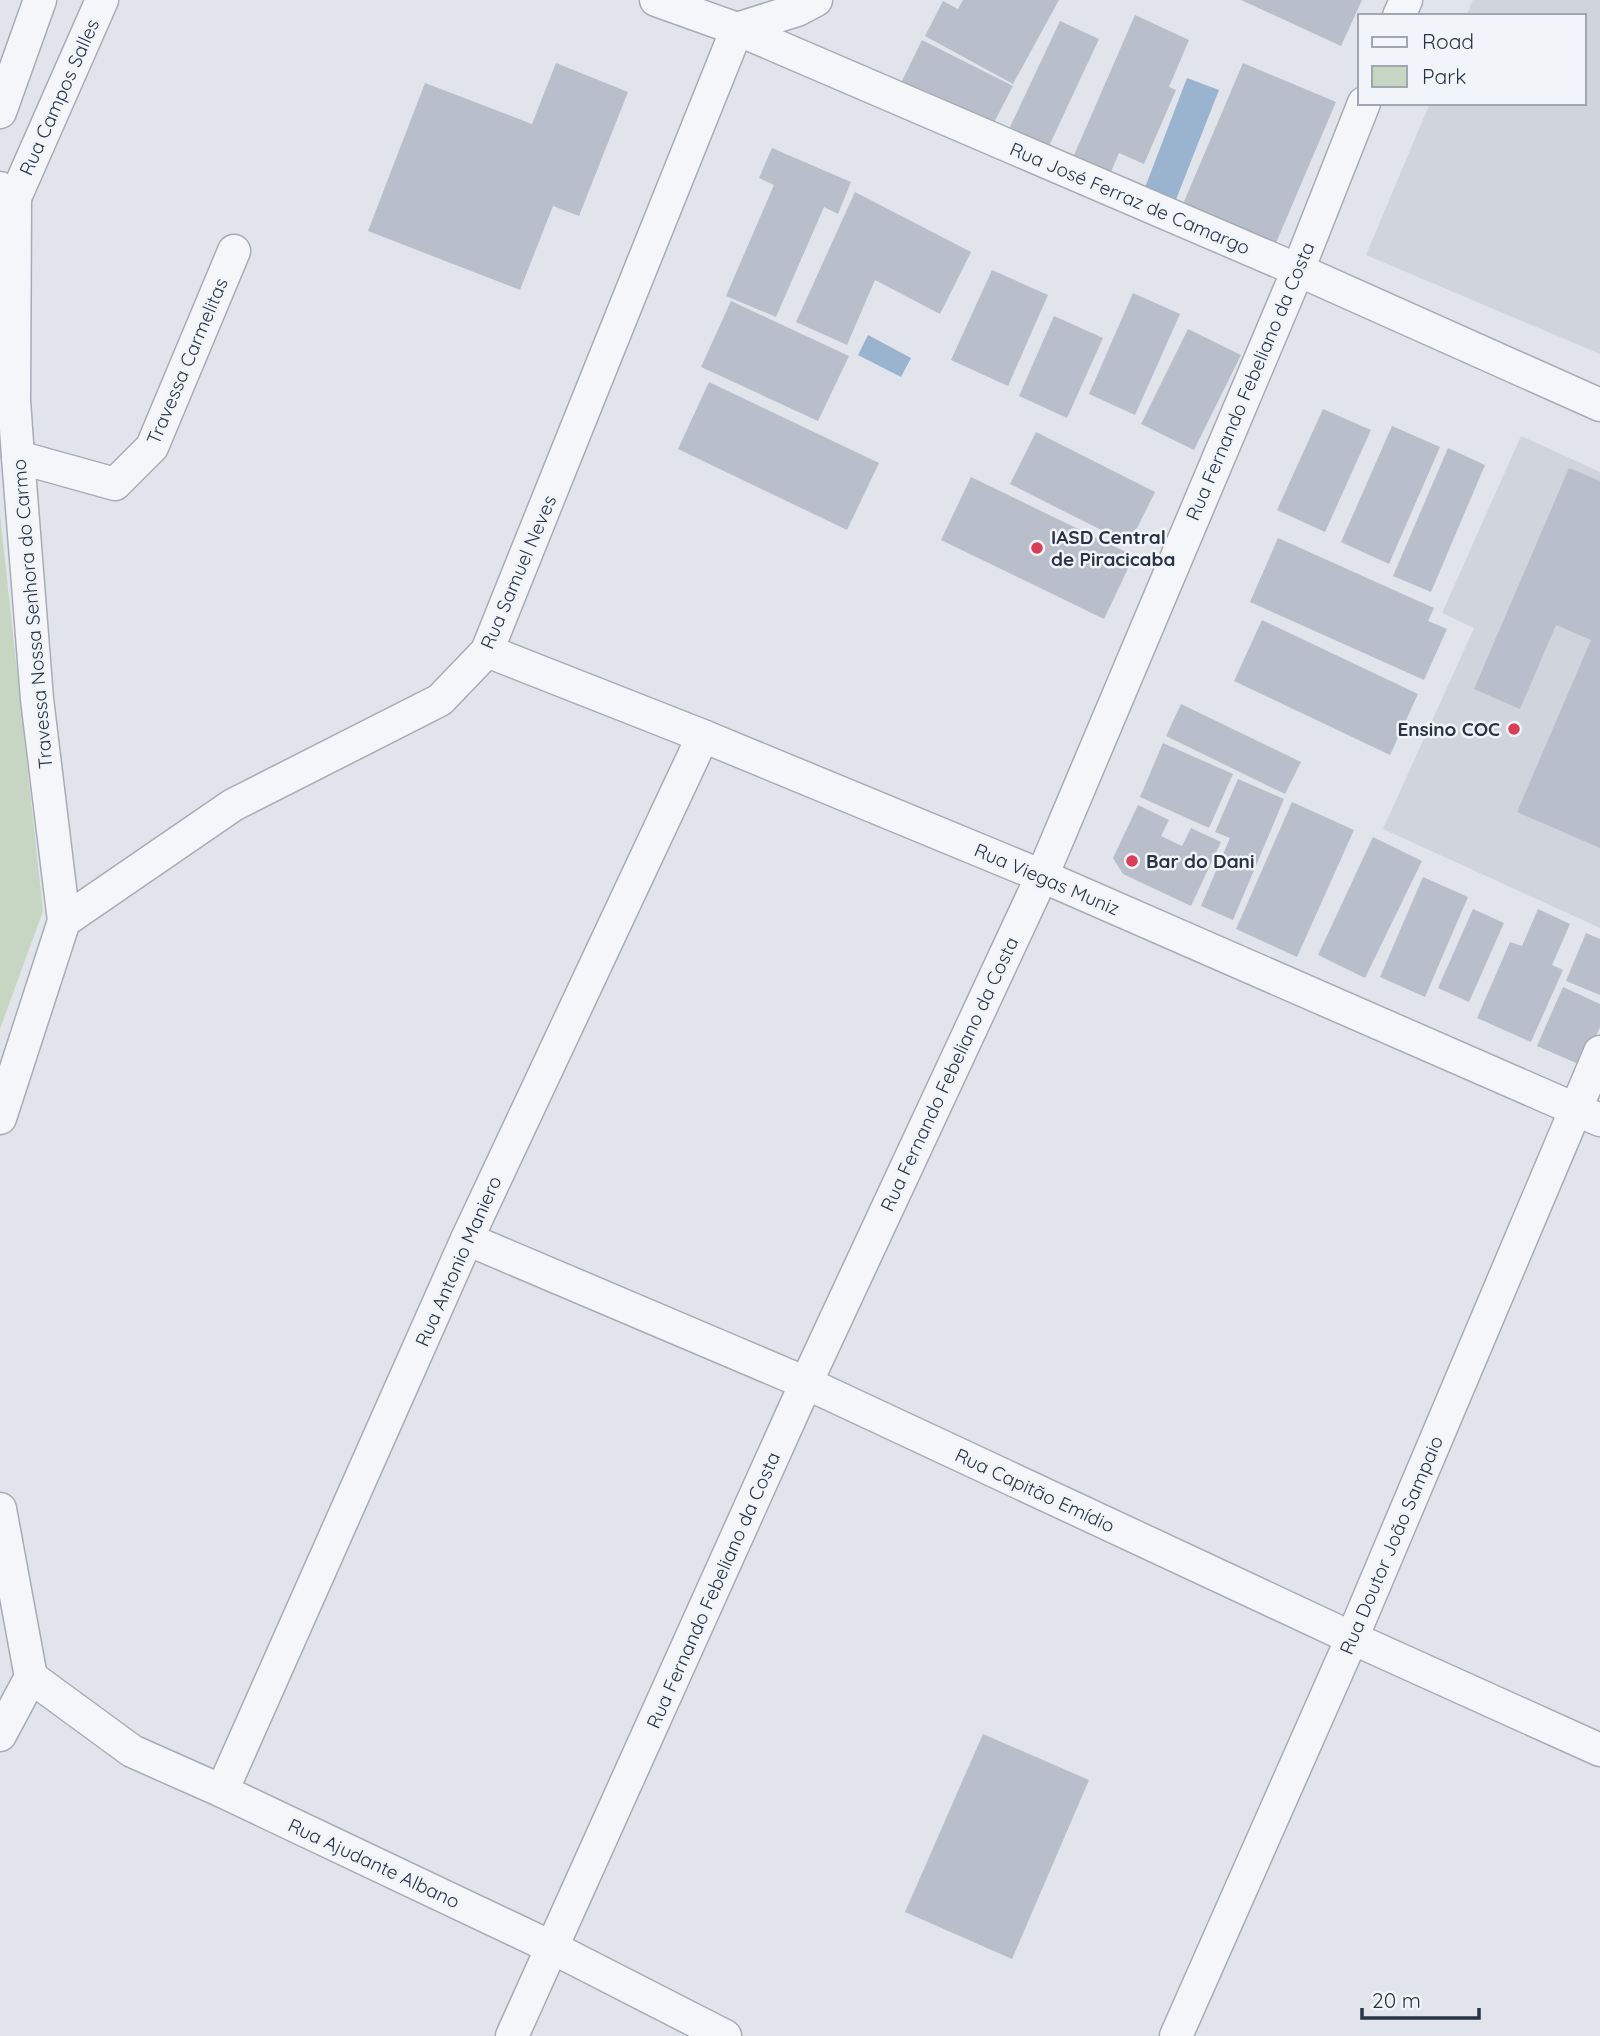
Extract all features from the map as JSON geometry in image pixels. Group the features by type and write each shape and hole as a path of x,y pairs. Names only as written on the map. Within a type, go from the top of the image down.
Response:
{"street":[{"path":"0,113 40,0"},
{"name":"Rua Campos Salles","path":"0,232 7,193 102,0"},
{"name":"Rua José Ferraz de Camargo","path":"656,0 737,29 1298,270 1600,405"},
{"path":"737,29 797,10 816,0"},
{"name":"Rua Samuel Neves","path":"64,922 233,805 440,700 487,651 737,29"},
{"name":"Rua Fernando Febeliano da Costa","path":"512,2036 806,1383 1042,876 1298,270 1363,105"},
{"name":"Travessa Nossa Senhora do Carmo","path":"7,193 18,457 37,699 64,922"},
{"name":"Travessa Carmelitas","path":"18,457 115,484 152,447 234,251"},
{"name":"Rua Viegas Muniz","path":"487,651 703,736 1042,876 1588,1115"},
{"name":"Rua Antonio Maniero","path":"222,1791 467,1239 703,736"},
{"path":"0,1118 64,922"},
{"name":"Rua Doutor João Sampaio","path":"1176,2036 1588,1115 1600,1052"},
{"name":"Rua Capitão Emídio","path":"467,1239 806,1383 1352,1638 1600,1750"},
{"path":"0,1509 31,1677 0,1735"},
{"name":"Rua Ajudante Albano","path":"31,1677 132,1751 553,1948 725,2036"}],"shaded area":[{"path":"1473,0 1600,0 1600,354 1366,255 1429,105 1586,105 1586,14 1467,14"},
{"name":"Ensino COC","path":"1521,436 1600,472 1600,928 1383,829 1474,628 1442,613"}],"green space":[{"path":"0,514 43,911 0,1029"}],"water":[{"path":"1187,78 1219,90 1175,202 1144,190"},
{"path":"868,335 911,358 901,377 858,355"}],"building":[{"path":"963,0 1059,0 1013,84 925,36 943,1 958,9"},
{"path":"1241,0 1362,0 1341,46"},
{"path":"1135,15 1189,40 1169,87 1176,90 1144,164 1119,153 1108,179 1071,162"},
{"path":"1060,21 1099,39 1049,146 1010,127"},
{"path":"922,40 1013,86 991,128 901,83"},
{"path":"556,63 628,92 579,216 553,206 520,290 368,231 425,83 532,124"},
{"path":"1243,63 1336,102 1276,243 1183,204"},
{"path":"772,148 851,182 838,214 824,207 776,317 726,296 774,185 759,178"},
{"path":"855,192 971,252 940,314 875,280 847,345 796,322"},
{"path":"992,270 1048,295 1008,386 951,360"},
{"path":"1133,293 1180,314 1135,415 1089,394"},
{"path":"731,301 849,356 818,421 701,367"},
{"path":"1054,316 1103,338 1067,418 1019,396"},
{"path":"1188,329 1241,355 1194,450 1141,424"},
{"path":"709,382 879,463 847,530 678,449"},
{"path":"1323,409 1371,430 1325,532 1277,510"},
{"path":"1392,426 1440,447 1389,564 1341,542"},
{"path":"1036,432 1155,492 1129,544 1010,484"},
{"path":"1448,448 1485,465 1431,592 1393,576"},
{"path":"1569,468 1600,481 1600,848 1517,812 1591,640 1556,625 1520,709 1474,689"},
{"name":"IASD Central de Piracicaba","path":"971,477 1134,556 1104,619 941,540"},
{"path":"1278,538 1434,608 1428,621 1447,629 1424,680 1250,602"},
{"path":"1262,620 1418,694 1390,755 1234,681"},
{"path":"1181,704 1301,762 1285,794 1166,736"},
{"path":"1163,743 1233,774 1209,828 1140,797"},
{"path":"1238,779 1284,799 1233,920 1201,906 1230,838 1215,832"},
{"path":"1292,802 1354,830 1297,957 1236,929"},
{"path":"1138,805 1169,820 1161,836 1182,846 1191,828 1221,842 1191,906 1123,874 1113,858"},
{"path":"1373,837 1422,861 1365,978 1318,955"},
{"path":"1423,877 1468,897 1425,997 1380,977"},
{"path":"1473,909 1504,923 1469,1002 1438,988"},
{"path":"1538,909 1570,924 1552,965 1563,970 1531,1042 1477,1018 1510,942 1522,946"},
{"path":"1586,933 1600,939 1600,995 1566,981"},
{"path":"1563,987 1600,1004 1600,1027 1583,1066 1537,1046"},
{"path":"983,1734 1089,1780 1012,1959 905,1912"}],"place":[{"name":"IASD Central de Piracicaba","path":"1037,548"},
{"name":"Ensino COC","path":"1514,729"},
{"name":"Bar do Dani","path":"1132,861"}]}
